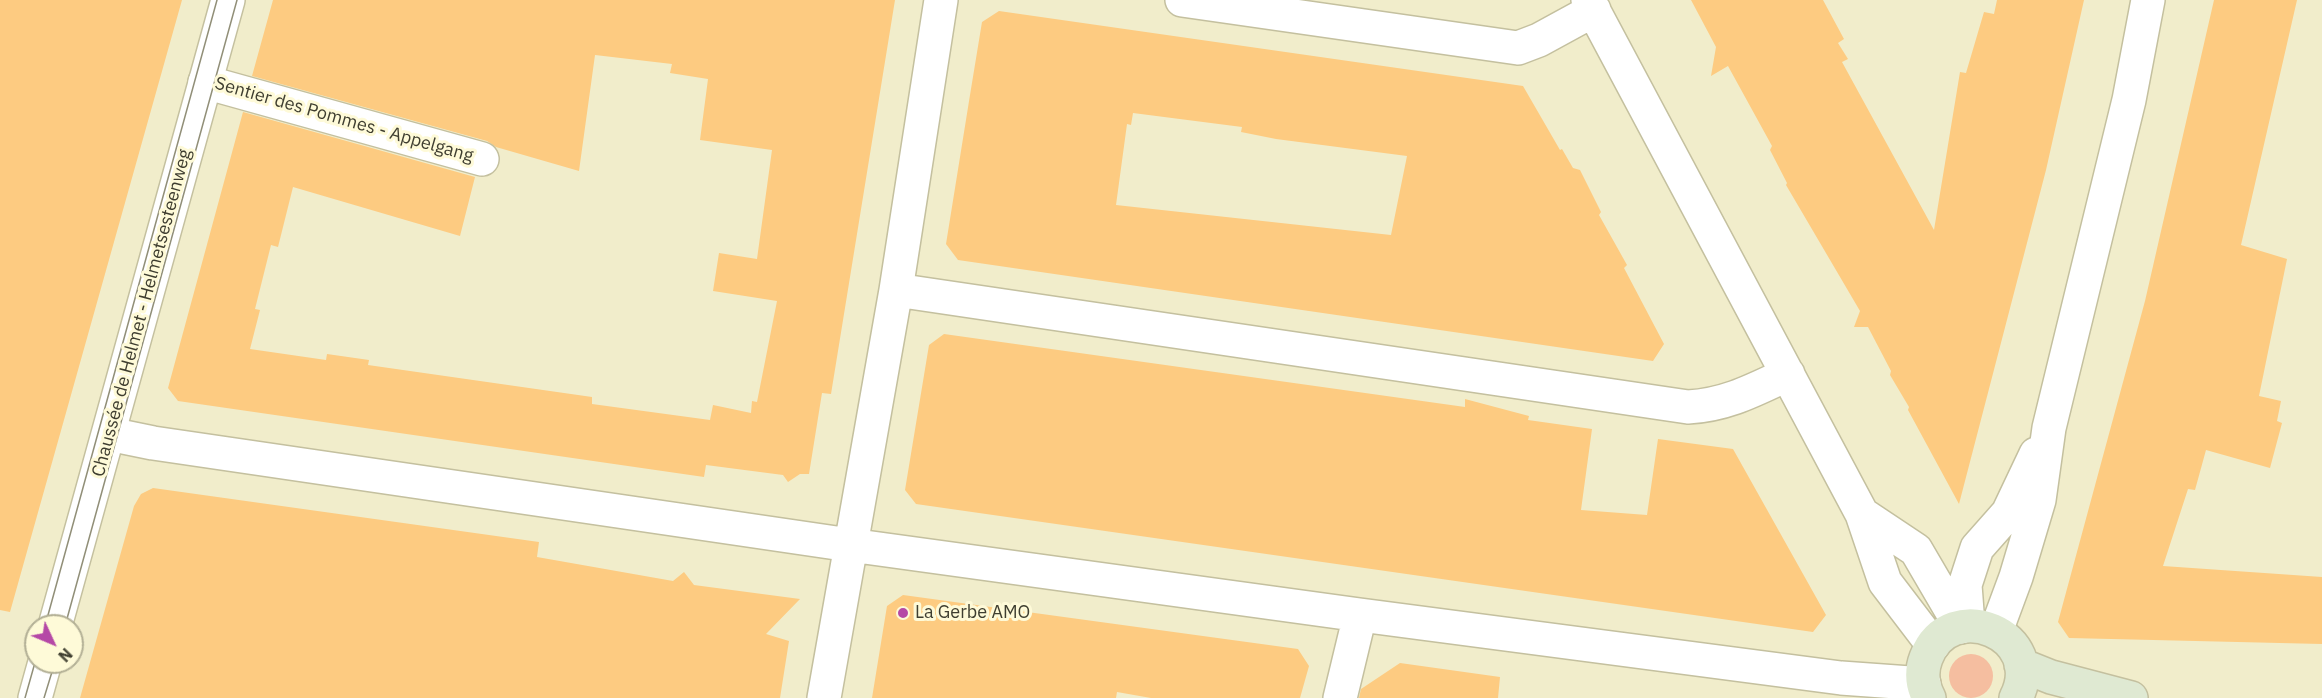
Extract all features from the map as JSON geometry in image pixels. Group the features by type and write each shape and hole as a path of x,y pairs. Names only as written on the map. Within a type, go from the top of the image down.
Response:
{"main road":[{"path":"1926,691 1924,663 1933,645 1942,635 1975,628 2010,642 2021,665 2021,684 2016,698"},
{"path":"2021,665 2051,677 2131,698"}],"street":[{"name":"Chaussée de Helmet - Helmetsesteenweg","path":"58,614 228,0"},
{"path":"824,698 896,290 941,0"},
{"path":"1182,0 1518,48 1539,40 1591,5 1862,514 1885,582 1933,645"},
{"path":"1975,628 2016,577 2039,500 2049,428 2100,224 2148,0"},
{"name":"Sentier des Pommes - Appelgang","path":"205,82 482,159"},
{"path":"896,290 1688,407 1713,406 1737,398 1788,374"},
{"path":"1925,561 1946,565 1958,563 1977,548 2008,513 2049,428"},
{"path":"110,434 164,445 850,545 1926,691"},
{"path":"1862,514 1916,550 1975,628"},
{"path":"1975,628 1965,585 1977,548"},
{"path":"1340,698 1360,615"},
{"path":"35,698 42,674"}],"shaded area":[{"path":"1971,654 1980,655 1987,660 1992,667 1992,685 1987,692 1980,697 1971,698 1962,697 1955,692 1950,685 1949,676 1950,667 1955,660 1962,655"}],"building":[{"path":"0,0 182,0 10,612 0,610"},
{"path":"273,0 895,0 831,394 822,393 809,474 800,474 788,482 783,475 706,465 704,477 178,401 168,388 243,112 475,177 460,236 293,187 278,247 271,245 255,309 260,310 250,349 326,360 327,354 369,360 368,365 592,397 592,404 710,420 713,405 751,413 752,401 757,402 777,301 713,291 719,253 757,259 772,150 700,140 708,79 670,73 672,64 595,55 579,171 496,147 487,141 252,76"},
{"path":"1691,0 1823,0 1844,39 1838,43 1848,59 1842,62 1934,230 1960,72 1966,73 1984,12 1994,14 1997,0 2084,0 2046,170 1959,504 1890,375 1891,371 1868,327 1854,327 1860,311 1786,185 1770,150 1772,146 1728,66 1711,76 1716,47"},
{"path":"2214,0 2297,0 2241,245 2287,259 2259,396 2281,401 2277,421 2282,423 2270,468 2206,450 2195,490 2188,489 2163,566 2322,577 2322,644 2069,638 2058,622 2145,301"},
{"path":"999,11 1523,86 1560,150 1562,149 1573,168 1580,170 1601,212 1599,215 1627,265 1624,268 1664,344 1653,361 958,260 946,244 982,22","holes":["1133,113 1242,127 1241,132 1276,139 1407,156 1391,235 1116,205 1127,124 1131,125"]},
{"path":"944,334 1465,407 1465,399 1529,416 1528,420 1592,429 1581,510 1647,515 1658,439 1733,449 1826,615 1813,632 916,504 905,490 929,345"},
{"path":"153,488 539,542 537,557 673,581 684,572 694,585 800,599 766,634 789,641 780,698 80,698 134,506 141,494"},
{"path":"903,595 1298,649 1309,666 1300,698 1151,698 1117,692 1116,698 872,698 887,606"},
{"path":"1400,663 1500,677 1498,698 1359,698 1361,689"}],"tram line":[{"path":"48,614 217,0"},
{"path":"68,614 237,0"},
{"path":"25,698 32,674"},
{"path":"44,698 51,674"}],"place":[{"name":"La Gerbe AMO","path":"903,613"}]}
